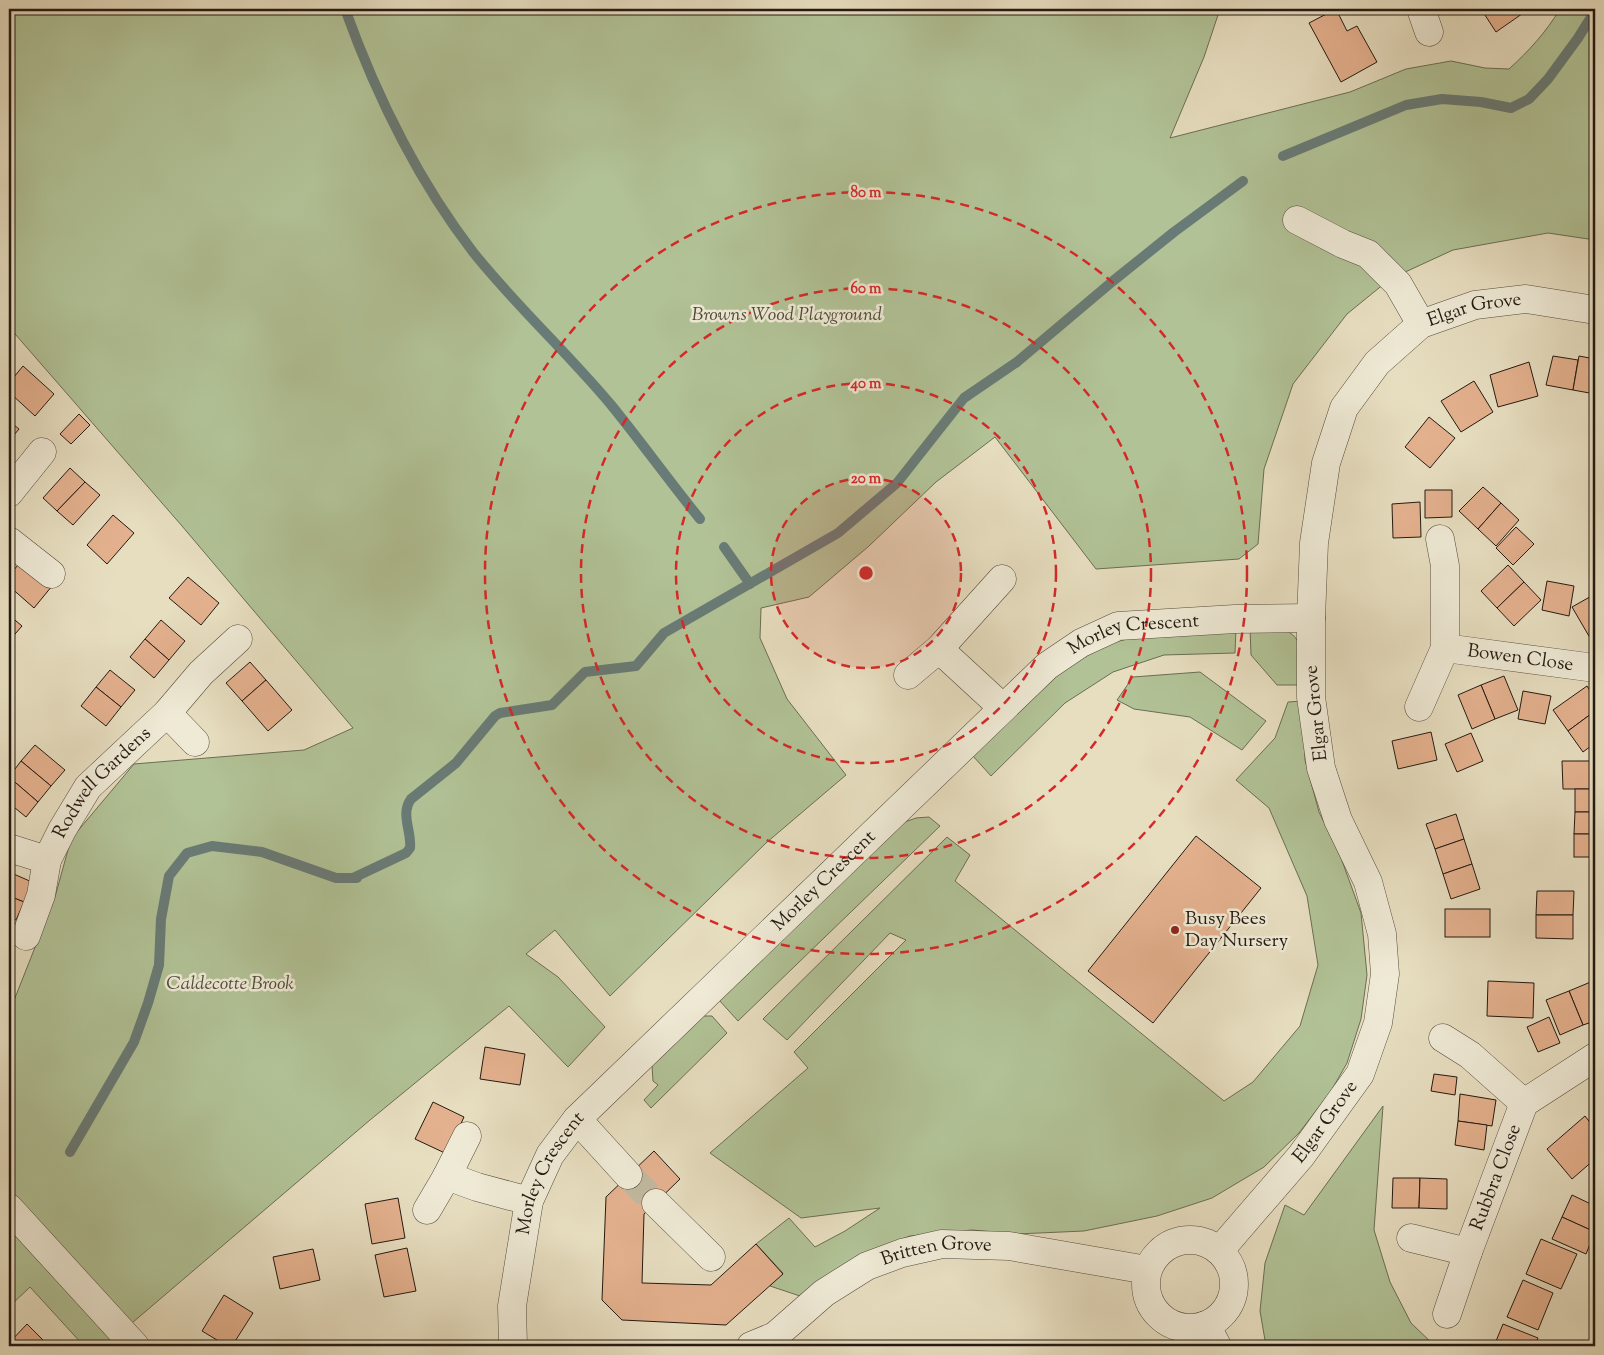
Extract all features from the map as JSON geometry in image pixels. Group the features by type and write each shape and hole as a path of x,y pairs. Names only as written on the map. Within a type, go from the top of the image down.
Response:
{"street":[{"path":"1297,220 1343,244 1368,254 1398,284 1421,324"},
{"name":"Elgar Grove","path":"1220,1250 1301,1156 1360,1074 1378,1023 1385,974 1382,934 1368,882 1338,820 1321,768 1311,697 1311,618 1314,542 1326,463 1344,408 1377,364 1421,324 1475,305 1526,299 1595,310"},
{"path":"12,490 42,452"},
{"name":"Bowen Close","path":"1419,707 1445,648 1445,566 1440,539"},
{"path":"9,541 50,574"},
{"path":"908,674 939,649 1002,578"},
{"name":"Morley Crescent","path":"513,1346 512,1306 529,1201 550,1155 576,1119 1047,666 1081,643 1118,626 1235,619 1311,618"},
{"name":"Rodwell Gardens","path":"26,936 40,895 47,860 62,830 88,787 167,713 201,673 238,638"},
{"name":"Bowen Close","path":"1445,648 1595,668"},
{"path":"939,649 1003,708"},
{"name":"Rodwell Gardens","path":"167,713 195,742"},
{"name":"Rodwell Gardens","path":"9,848 47,860"},
{"name":"Rubbra Close","path":"1443,1038 1470,1056 1524,1103"},
{"name":"Rubbra Close","path":"1447,1314 1468,1252 1524,1103 1595,1057"},
{"path":"576,1119 628,1176"},
{"path":"427,1210 467,1136"},
{"path":"447,1176 529,1201"},
{"path":"656,1203 711,1257"},
{"path":"9,1208 135,1346"},
{"name":"Rubbra Close","path":"1411,1238 1468,1252"},
{"path":"1192,1239 1207,1242 1220,1250 1229,1262 1234,1276 1234,1291 1229,1306 1219,1318 1212,1336 1192,1328 1178,1327 1165,1321 1154,1311 1148,1298 1145,1284 1147,1270 1154,1257 1164,1247 1178,1241 1192,1239"},
{"name":"Britten Grove","path":"751,1346 775,1336 824,1292 867,1266 902,1253 942,1244 1008,1246 1147,1270"}],"green space":[{"path":"9,9 1220,9 1204,57 1170,138 1350,92 1406,69 1451,61 1485,68 1509,69 1537,41 1560,9 1595,9 1595,240 1548,233 1453,250 1390,279 1347,314 1293,384 1264,469 1258,544 1239,559 1096,569 995,437 936,482 869,546 809,597 761,608 760,638 787,699 846,775 766,843 610,996 555,930 526,954 558,977 605,1027 568,1067 509,1006 370,1120 105,1346 84,1346 30,1287 9,1307 9,1013 55,897 71,839 134,764 304,750 353,728 182,526 9,327"},
{"path":"1236,628 1235,653 1164,655 1113,672 1065,703 991,776 973,756 1012,715 1068,666 1111,643 1159,631"},
{"path":"1250,628 1286,631 1297,640 1302,655 1302,685 1277,685 1251,655"},
{"path":"1200,672 1266,721 1242,750 1190,717 1134,709 1117,700 1133,677"},
{"path":"1303,701 1305,760 1319,812 1341,858 1361,913 1367,975 1361,1019 1347,1063 1331,1091 1299,1133 1264,1167 1212,1198 1157,1216 1084,1231 1017,1234 972,1230 910,1236 874,1249 813,1285 800,1296 770,1286 783,1273 756,1244 789,1218 815,1247 845,1231 880,1208 801,1218 710,1153 808,1068 794,1052 906,940 890,933 787,1040 763,1019 947,837 970,855 955,881 1224,1101 1253,1082 1300,1026 1318,965 1307,896 1269,808 1236,780 1275,738 1288,702"},
{"path":"929,817 940,826 738,1021 719,1000 905,822 916,818"},
{"path":"702,1016 712,1016 727,1033 651,1108 644,1100 658,1085 653,1081 652,1066"},
{"path":"1383,1106 1374,1230 1390,1282 1411,1323 1435,1346 1266,1346 1260,1311 1265,1263 1285,1205 1304,1215"}],"building":[{"path":"1336,9 1347,31 1357,26 1377,62 1341,82 1309,23"},
{"path":"1481,9 1529,9 1496,32"},
{"path":"1553,356 1578,360 1573,390 1546,385"},
{"path":"1579,356 1595,359 1595,394 1573,390"},
{"path":"1529,362 1538,396 1498,407 1490,375"},
{"path":"23,366 54,394 35,416 9,392 9,383"},
{"path":"1474,381 1493,412 1461,432 1441,401"},
{"path":"79,414 90,425 71,444 60,434"},
{"path":"1429,417 1455,438 1430,468 1405,447"},
{"path":"9,421 19,429 9,441"},
{"path":"70,468 85,482 57,511 43,498"},
{"path":"85,482 100,495 73,525 57,511"},
{"path":"1483,487 1501,503 1478,529 1459,511"},
{"path":"1425,490 1452,490 1452,517 1425,518"},
{"path":"1420,502 1421,537 1393,538 1392,504"},
{"path":"1501,503 1519,520 1496,546 1478,529"},
{"path":"113,515 134,533 107,564 87,545"},
{"path":"1516,527 1534,544 1513,565 1496,548"},
{"path":"22,560 52,586 34,608 9,586 9,576"},
{"path":"1508,565 1524,582 1497,608 1481,591"},
{"path":"188,577 219,603 201,625 169,598"},
{"path":"1547,581 1574,586 1569,616 1542,610"},
{"path":"1524,582 1541,600 1514,626 1497,608"},
{"path":"1595,594 1595,642 1593,643 1572,607"},
{"path":"9,615 22,626 9,641"},
{"path":"161,620 185,641 169,660 145,639"},
{"path":"145,639 169,660 154,678 130,657"},
{"path":"250,662 266,680 242,701 226,683"},
{"path":"110,670 135,690 121,707 96,687"},
{"path":"1504,676 1518,710 1495,719 1481,685"},
{"path":"266,680 292,710 268,731 242,701"},
{"path":"1481,685 1495,719 1472,729 1458,695"},
{"path":"1587,686 1595,698 1595,711 1568,731 1553,710"},
{"path":"96,687 121,707 106,726 81,706"},
{"path":"1523,691 1551,696 1545,724 1518,719"},
{"path":"1595,711 1595,743 1583,752 1568,731"},
{"path":"1431,732 1437,760 1398,769 1392,741"},
{"path":"1471,733 1483,761 1457,772 1445,744"},
{"path":"35,745 65,770 51,786 21,761"},
{"path":"21,761 51,786 38,802 9,777"},
{"path":"1562,761 1591,761 1591,789 1563,789"},
{"path":"9,777 38,802 26,817 9,803"},
{"path":"1575,789 1595,789 1595,812 1575,812"},
{"path":"1575,812 1595,812 1595,834 1574,834"},
{"path":"1456,814 1464,839 1435,849 1426,824"},
{"path":"1574,834 1595,834 1595,857 1574,857"},
{"name":"Busy Bees Day Nursery","path":"1196,836 1261,888 1153,1023 1088,971"},
{"path":"1464,839 1472,864 1443,874 1435,849"},
{"path":"1472,864 1480,889 1451,899 1443,874"},
{"path":"9,872 32,882 24,902 9,896"},
{"path":"1537,891 1574,891 1573,915 1536,915"},
{"path":"9,896 24,902 16,920 9,917"},
{"path":"1445,909 1490,909 1490,937 1445,937"},
{"path":"1536,915 1573,915 1573,939 1536,938"},
{"path":"1488,981 1534,983 1533,1018 1487,1016"},
{"path":"1593,981 1595,987 1595,1021 1583,1025 1569,991"},
{"path":"1569,991 1583,1025 1560,1035 1546,1000"},
{"path":"1549,1017 1560,1043 1538,1052 1527,1027"},
{"path":"485,1047 525,1054 520,1085 480,1079"},
{"path":"1434,1074 1457,1077 1455,1095 1431,1091"},
{"path":"1460,1094 1496,1100 1492,1126 1458,1121"},
{"path":"433,1102 464,1117 447,1154 415,1139"},
{"path":"1585,1116 1595,1129 1595,1159 1572,1179 1547,1149"},
{"path":"1458,1121 1487,1125 1484,1150 1455,1145"},
{"path":"654,1151 680,1179 644,1214 642,1283 711,1285 756,1244 783,1274 726,1325 622,1320 602,1300 606,1197"},
{"path":"1393,1178 1420,1178 1419,1208 1392,1208"},
{"path":"1420,1178 1447,1179 1447,1209 1419,1208"},
{"path":"1572,1195 1595,1206 1595,1232 1562,1217"},
{"path":"398,1198 405,1238 372,1244 365,1204"},
{"path":"1562,1217 1595,1232 1586,1254 1552,1239"},
{"path":"1541,1239 1577,1254 1561,1289 1526,1274"},
{"path":"407,1248 416,1291 384,1297 375,1255"},
{"path":"313,1249 320,1280 280,1289 273,1257"},
{"path":"1523,1280 1553,1293 1538,1330 1507,1317"},
{"path":"224,1295 253,1313 232,1346 227,1346 202,1331"},
{"path":"27,1324 49,1346 9,1346 9,1343"},
{"path":"1503,1324 1538,1338 1534,1346 1494,1346"}],"waterway":[{"path":"345,9 384,104 416,166 453,224 490,272 612,406 700,519"},
{"path":"1283,156 1406,105 1442,99 1481,102 1511,108 1529,99 1548,79 1595,11"},
{"path":"70,1152 134,1042 159,965 161,919 169,876 187,853 212,846 262,852 336,878 357,878 353,878 406,853 410,848 406,811 411,799 456,763 495,716 500,713 552,705 585,672 636,666 664,633 838,533 897,483 964,398 1017,362 1174,232 1243,181"},
{"path":"724,547 750,584"}],"tunnel":[{"path":"628,1175 656,1203"}],"place":[{"name":"Busy Bees Day Nursery","path":"1175,930"}],"park label":[{"name":"Browns Wood Playground","path":"787,315"},
{"name":"Caldecotte Brook","path":"230,984"}]}
